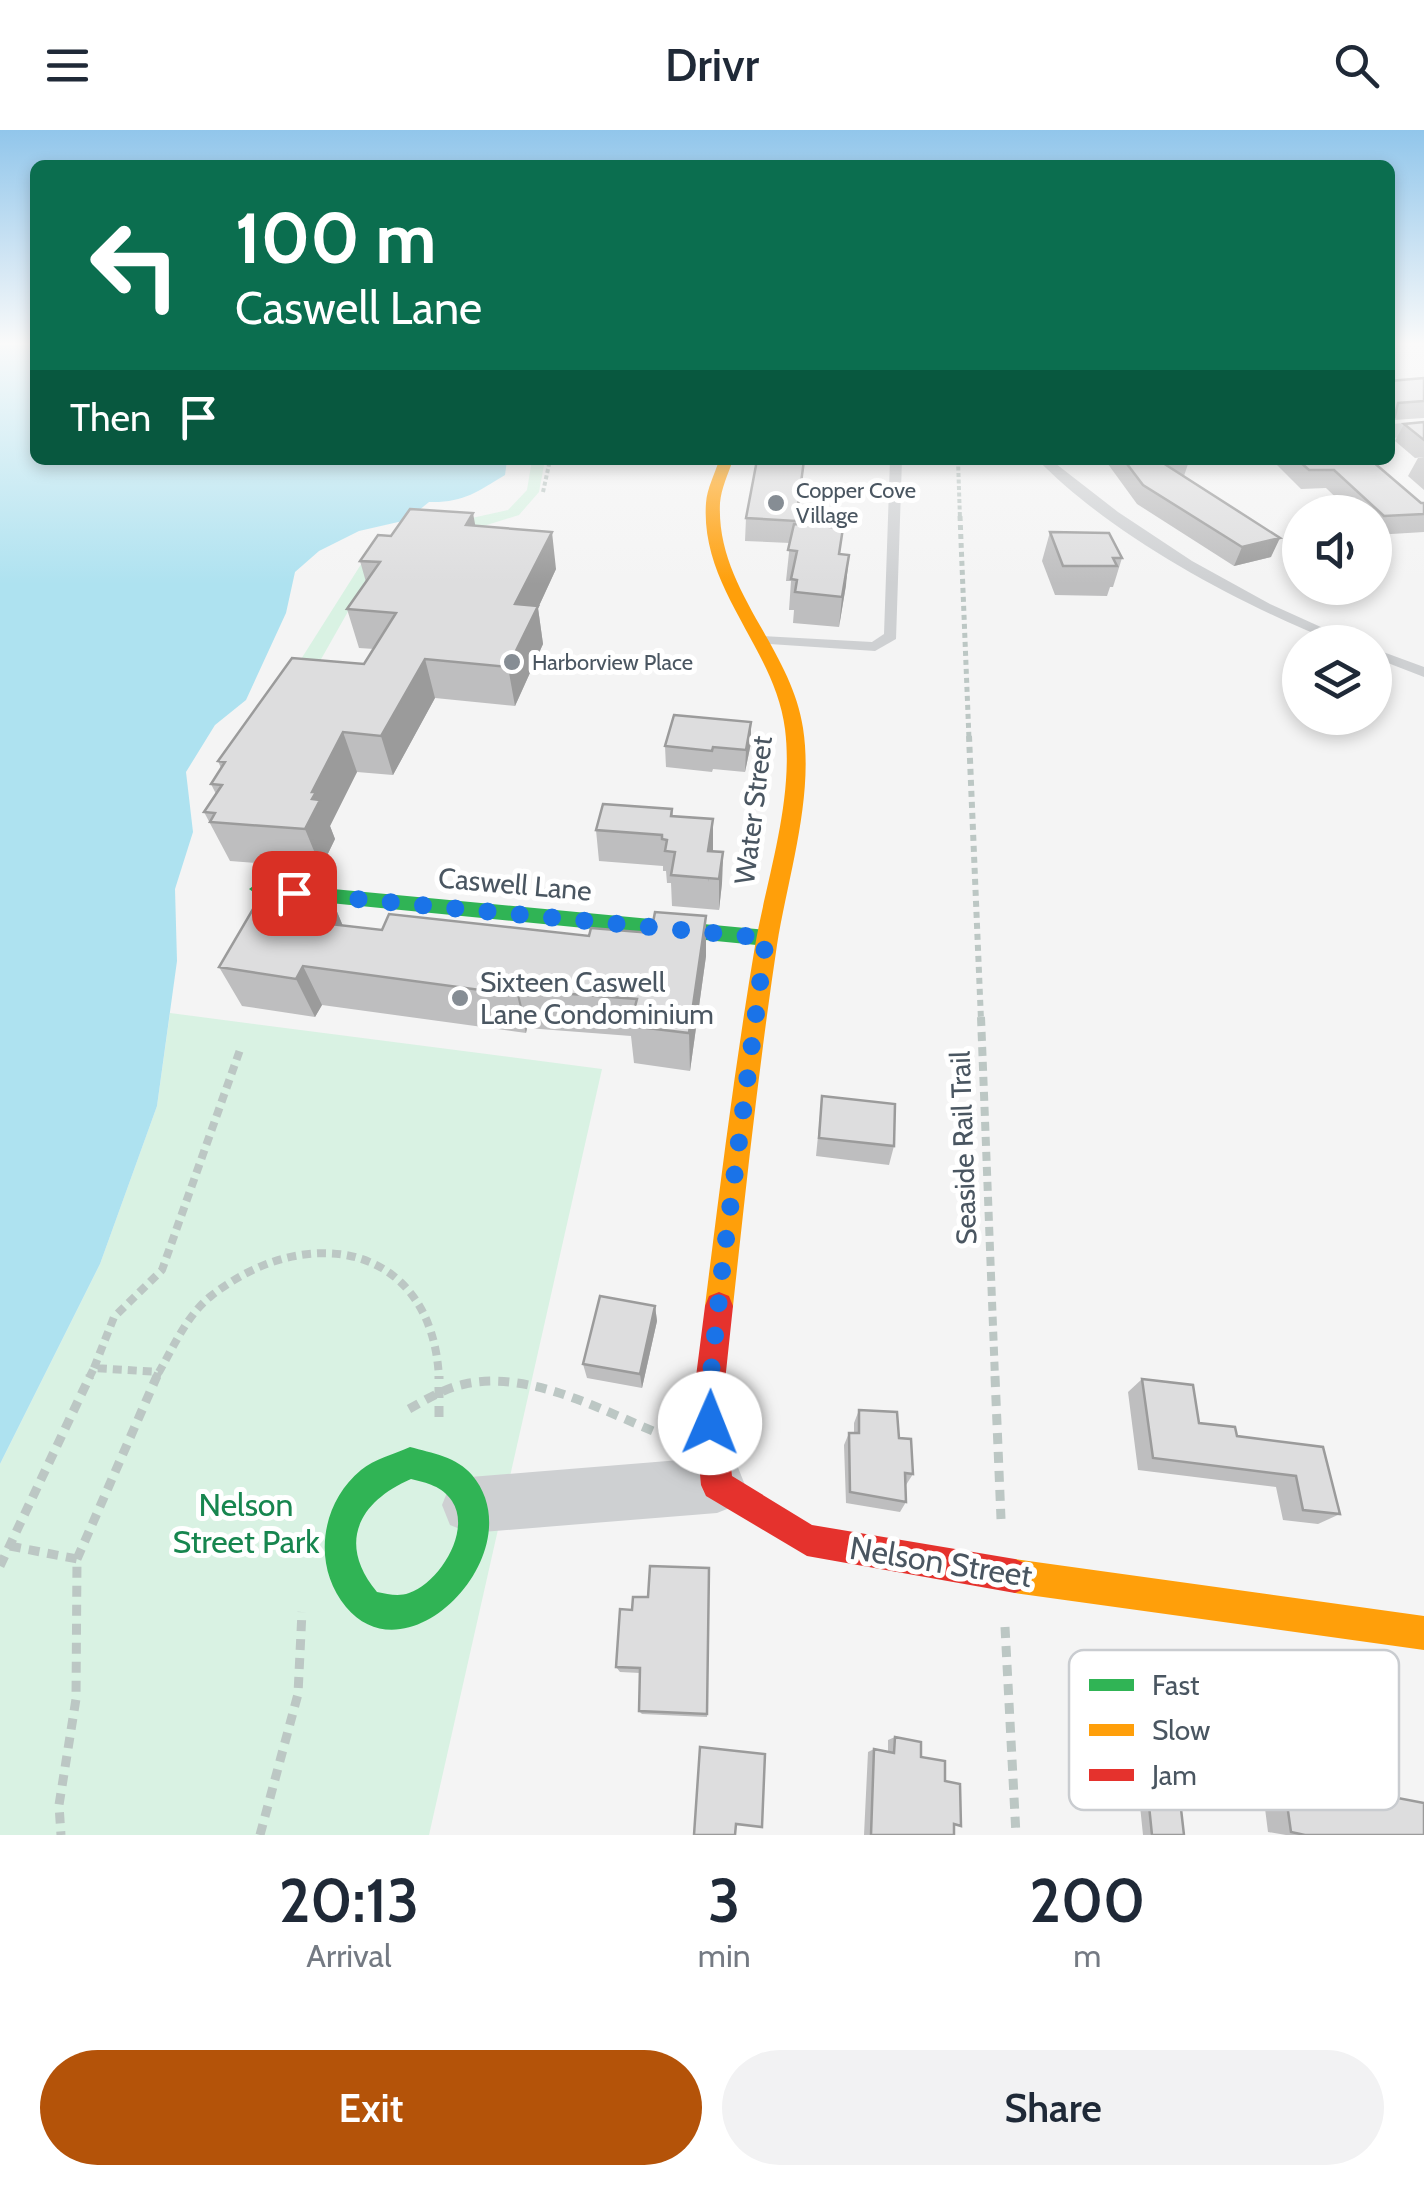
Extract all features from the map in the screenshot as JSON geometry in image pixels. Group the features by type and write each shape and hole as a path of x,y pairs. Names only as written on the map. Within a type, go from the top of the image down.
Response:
{"main road":[{"name":"Water Street","path":"717,1485 708,1400 744,1084 791,786 794,729 778,670 732,595 713,539 712,500 724,465"},
{"name":"Caswell Lane","path":"259,890 766,938"},
{"path":"410,1463 454,1485 475,1523 469,1556 442,1594 419,1608 402,1612 368,1607 343,1577 339,1541 354,1501 374,1479 410,1463"},
{"name":"Nelson Street","path":"717,1485 806,1540 1003,1574 1424,1633"}],"street":[{"path":"1395,431 1424,429"},
{"path":"454,1485 717,1485"}],"lane":[{"path":"761,640 875,646 891,636 896,465"},
{"path":"1050,465 1088,497 1193,570 1302,625"},
{"path":"1392,660 1424,672"}],"path":[{"path":"544,492 549,465"},
{"name":"Seaside Rail Trail","path":"958,465 1016,1835"},
{"path":"0,1566 94,1368 114,1317 162,1270 241,1047"},
{"path":"61,1835 59,1805 76,1698 76,1559 159,1372 208,1297 271,1262 311,1251 350,1252 381,1263 409,1286 427,1316 437,1347 454,1485"},
{"path":"94,1368 159,1372"},
{"path":"440,1392 479,1381 544,1389 658,1433"},
{"path":"10,1546 76,1559"}],"green space":[{"path":"531,465 544,465 539,492 519,515 458,534 350,608 307,684 279,694 377,539 508,510 527,490"},
{"name":"Nelson Street Park","path":"170,1013 602,1069 429,1835 0,1835 0,1464 100,1264 157,1106"}],"water":[{"path":"0,425 30,425 30,465 506,465 505,475 478,491 451,501 429,502 407,520 359,531 319,551 295,572 286,613 246,700 215,725 186,772 193,832 175,889 177,961 157,1106 100,1264 0,1464"}],"building":[{"path":"1405,425 1424,425 1424,440"},
{"name":"Copper Cove Village","path":"756,465 803,465 796,521 746,518"},
{"path":"1128,465 1166,465 1280,538 1242,547 1143,485"},
{"path":"1304,465 1377,465 1424,503 1424,514 1392,516 1392,495 1361,495 1334,470 1309,470"},
{"path":"410,509 473,513 466,525 552,532 515,604 538,606 508,667 425,659 381,736 343,732 312,792 316,792 312,799 320,800 305,829 210,822 215,813 204,812 222,785 211,784 225,762 218,761 292,658 364,664 396,613 347,609 380,562 360,561 378,535 391,536"},
{"path":"794,524 843,528 839,554 849,555 842,597 795,592 797,580 791,579 797,551 788,550"},
{"path":"1050,532 1109,533 1122,558 1113,558 1117,566 1063,566"},
{"path":"674,715 751,722 746,750 665,746"},
{"path":"603,804 672,809 671,816 713,819 708,851 723,852 719,879 671,875 675,852 665,851 667,840 662,835 596,830"},
{"path":"263,892 333,902 321,923 382,930 389,914 589,936 591,928 651,933 655,912 706,916 689,1033 630,1026 637,999 518,990 517,995 303,966 296,979 219,967"},
{"path":"822,1096 895,1104 894,1146 819,1138"},
{"path":"600,1296 655,1306 640,1374 583,1364"},
{"path":"1142,1379 1193,1385 1199,1423 1235,1427 1237,1436 1323,1447 1340,1514 1303,1510 1296,1476 1153,1458"},
{"path":"859,1410 897,1412 899,1438 911,1439 913,1474 905,1473 906,1502 850,1492 849,1433 859,1433"},
{"path":"650,1566 709,1568 707,1714 639,1711 640,1668 616,1667 620,1609 632,1610 633,1597 648,1597"},
{"path":"895,1737 921,1742 921,1757 945,1761 945,1781 960,1784 961,1826 954,1824 954,1835 871,1835 874,1749 894,1753"},
{"path":"700,1747 765,1754 762,1827 736,1824 735,1835 694,1835"},
{"path":"1399,1798 1424,1803 1424,1835 1291,1832 1288,1810 1399,1810"},
{"path":"1149,1810 1181,1810 1184,1835 1152,1835"}],"traffic: fast":[{"path":"259,889 766,938"},
{"path":"410,1463 441,1471 460,1486 471,1504 474,1526 469,1548 460,1569 427,1602 402,1612 368,1607 343,1577 339,1541 354,1501 374,1479 410,1463"}],"traffic: slow":[{"path":"719,1306 753,1036 791,806 795,751 787,698 776,670 721,563 714,534 714,498 724,465"},
{"path":"1015,1576 1424,1633"}],"traffic: jam":[{"path":"719,1306 708,1400 717,1485 807,1540 1015,1576"}],"place":[{"name":"Copper Cove Village","path":"776,503"},
{"name":"Harborview Place","path":"512,662"},
{"name":"Sixteen Caswell Lane Condominium","path":"460,998"}],"route":[{"path":"294,893 766,938 723,1262 708,1400 710,1423"}]}
